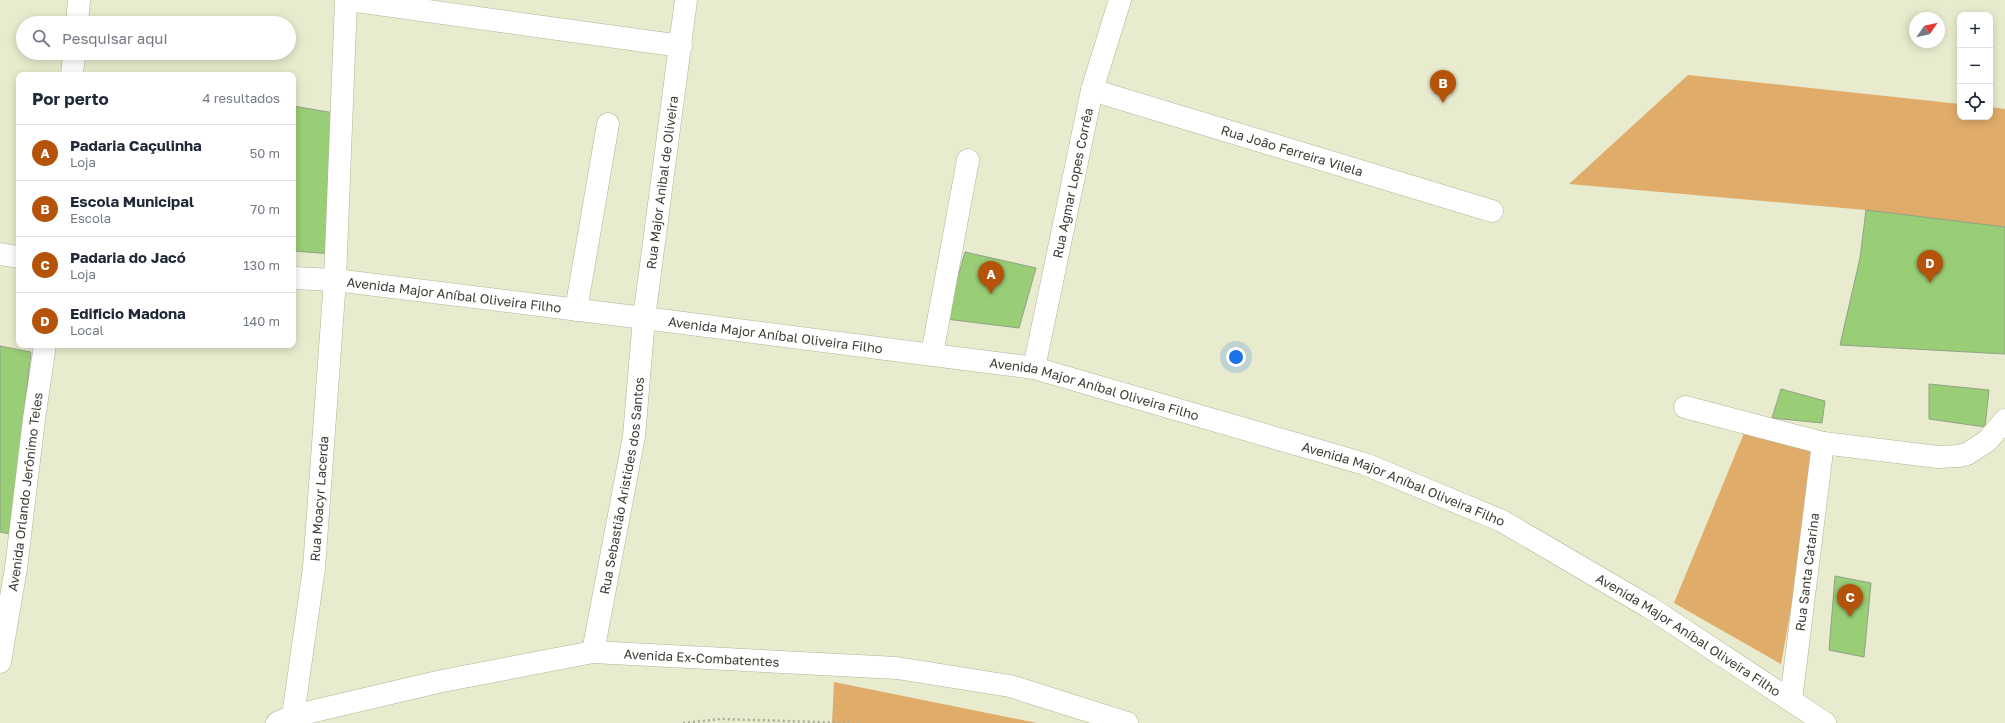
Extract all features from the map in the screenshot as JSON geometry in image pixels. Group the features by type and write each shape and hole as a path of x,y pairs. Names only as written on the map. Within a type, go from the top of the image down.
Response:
{"street":[{"path":"78,16 79,0"},
{"path":"348,0 681,46"},
{"name":"Rua Moacyr Lacerda","path":"285,720 314,568 334,280 348,0"},
{"name":"Rua Major Anibal de Oliveira","path":"644,318 686,0"},
{"name":"Rua Agmar Lopes Corrêa","path":"1034,368 1092,90 1120,0"},
{"path":"72,72 73,60"},
{"name":"Rua João Ferreira Vilela","path":"1092,90 1492,211"},
{"path":"576,310 608,124"},
{"path":"932,354 968,160"},
{"path":"0,254 16,257"},
{"name":"Avenida Major Aníbal Oliveira Filho","path":"296,278 334,280 1034,368 1365,464 1502,521 1649,607 1825,723"},
{"name":"Rua Sebastião Aristides dos Santos","path":"593,652 634,436 644,318"},
{"name":"Avenida Orlando Jerônimo Teles","path":"0,662 16,568 34,419 45,348"},
{"path":"1685,407 1823,443 1938,457 1967,454 1987,441 2005,420"},
{"name":"Rua Santa Catarina","path":"1791,700 1823,443"},
{"name":"Avenida Ex-Combatentes","path":"285,720 442,681 593,652 897,668 1010,686 1127,723"}],"path":[{"path":"683,723 721,719 849,723"}],"shaded area":[{"path":"1688,75 1957,104 1957,120 1993,120 1993,107 2005,109 2005,227 1866,210 1569,184"},
{"path":"1747,426 1820,448 1781,664 1674,603"},
{"path":"834,682 1037,723 832,723"}],"building":[{"path":"296,107 334,113 333,254 296,251"},
{"path":"1866,210 2005,227 2005,354 1840,345 1860,258"},
{"path":"965,252 1036,268 1019,328 946,319"},
{"path":"0,346 31,352 10,534 0,532"},
{"path":"1929,384 1989,390 1985,427 1929,419"},
{"path":"1781,389 1825,401 1822,423 1772,418"},
{"path":"1835,576 1871,583 1864,657 1829,650"}],"place":[{"name":"Escola Municipal","path":"1443,103"},
{"name":"Edificio Madona","path":"1930,283"},
{"name":"Padaria Caçulinha","path":"991,294"},
{"name":"Padaria do Jacó","path":"1850,617"}]}
